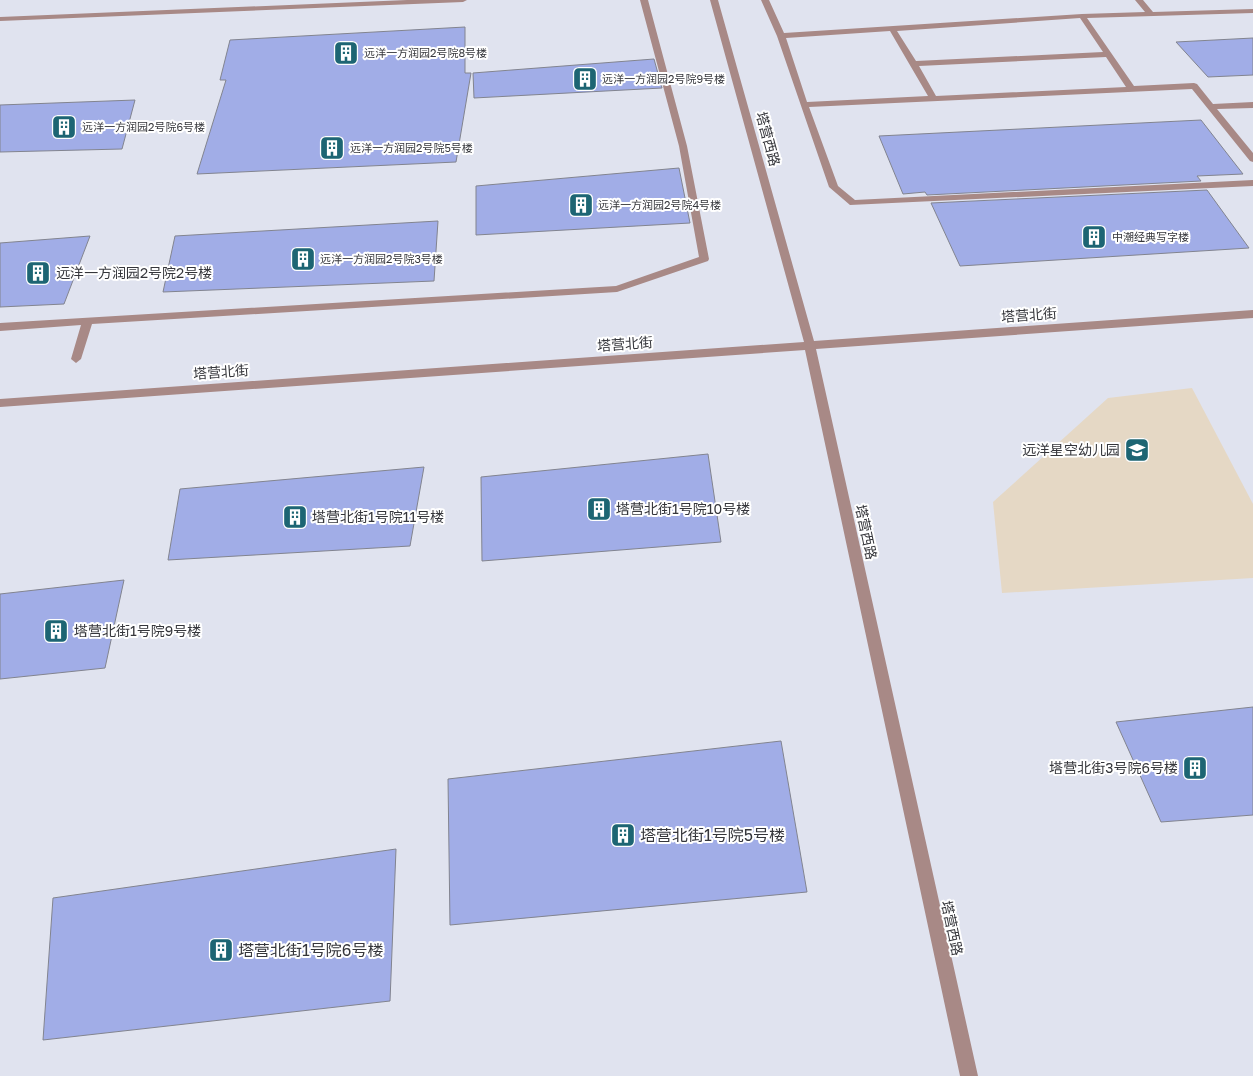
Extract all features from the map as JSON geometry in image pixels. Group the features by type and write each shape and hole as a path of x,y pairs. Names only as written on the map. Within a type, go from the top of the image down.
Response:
{"street":[{"path":"0,19 463,0"},
{"path":"0,327 617,289 704,259 683,146 644,0"},
{"name":"塔营西路","path":"714,0 810,346 969,1076"},
{"path":"765,0 780,36 834,187 853,202 1253,183"},
{"path":"1139,0 1151,14"},
{"path":"780,36 1082,16 1253,11"},
{"path":"1082,16 1132,90"},
{"path":"892,28 934,99"},
{"path":"914,64 1108,54"},
{"path":"804,106 1194,86 1253,159"},
{"path":"1211,107 1253,105"},
{"path":"1243,146 1253,146"},
{"name":"塔营北街","path":"0,403 1253,314"},
{"path":"76,359 88,321"}],"shaded area":[{"name":"远洋星空幼儿园","path":"1192,388 1253,504 1253,578 1002,593 993,502 1108,398"}],"building":[{"path":"465,27 465,73 471,73 456,162 197,174 226,80 220,80 230,40"},
{"path":"1253,38 1253,75 1208,77 1176,42"},
{"name":"远洋一方润园2号院9号楼","path":"654,59 662,88 474,98 473,73"},
{"name":"远洋一方润园2号院6号楼","path":"135,100 122,149 0,152 0,105"},
{"path":"1201,120 1243,174 1197,176 1201,181 927,195 925,192 903,194 879,136"},
{"name":"远洋一方润园2号院4号楼","path":"679,168 690,223 476,235 476,186"},
{"name":"中潮经典写字楼","path":"1207,190 1249,248 960,266 931,203"},
{"name":"远洋一方润园2号院3号楼","path":"438,221 434,281 163,292 175,236"},
{"name":"远洋一方润园2号院2号楼","path":"90,236 64,304 0,307 0,243"},
{"name":"塔营北街1号院10号楼","path":"708,454 721,542 482,561 481,477"},
{"name":"塔营北街1号院11号楼","path":"424,467 410,546 168,560 180,489"},
{"name":"塔营北街1号院9号楼","path":"124,580 105,668 0,679 0,594"},
{"name":"塔营北街3号院6号楼","path":"1253,707 1253,815 1161,822 1116,722"},
{"name":"塔营北街1号院5号楼","path":"781,741 807,892 450,925 448,779"},
{"name":"塔营北街1号院6号楼","path":"396,849 390,1001 43,1040 53,898"}],"place":[{"name":"远洋一方润园2号院8号楼","path":"346,53"},
{"name":"远洋一方润园2号院9号楼","path":"585,79"},
{"name":"远洋一方润园2号院6号楼","path":"64,127"},
{"name":"远洋一方润园2号院5号楼","path":"332,148"},
{"name":"远洋一方润园2号院4号楼","path":"581,205"},
{"name":"中潮经典写字楼","path":"1094,237"},
{"name":"远洋一方润园2号院3号楼","path":"303,259"},
{"name":"远洋一方润园2号院2号楼","path":"38,273"},
{"name":"远洋星空幼儿园","path":"1137,450"},
{"name":"塔营北街1号院10号楼","path":"599,509"},
{"name":"塔营北街1号院11号楼","path":"295,517"},
{"name":"塔营北街1号院9号楼","path":"56,631"},
{"name":"塔营北街3号院6号楼","path":"1195,768"},
{"name":"塔营北街1号院5号楼","path":"623,835"},
{"name":"塔营北街1号院6号楼","path":"221,950"}]}
